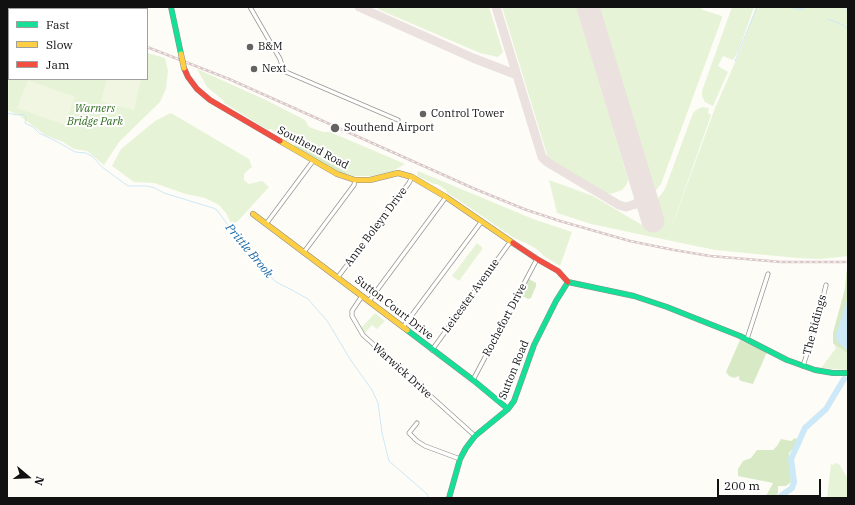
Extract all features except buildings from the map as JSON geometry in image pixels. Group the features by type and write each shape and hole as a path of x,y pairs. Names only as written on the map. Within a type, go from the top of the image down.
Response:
{"street":[{"name":"Southend Road","path":"171,7 184,68 188,77 197,89 210,100 337,174 355,180 370,180 398,173 412,177 446,197 537,259 558,271 568,282"},
{"path":"250,7 281,60 284,70 290,74 398,120"},
{"path":"266,224 313,161"},
{"name":"Anne Boleyn Drive","path":"338,277 410,183 412,177"},
{"path":"304,252 354,185 355,180"},
{"path":"369,301 446,197"},
{"name":"Sutton Court Drive","path":"253,214 473,380 508,409"},
{"path":"402,327 482,221"},
{"name":"Leicester Avenue","path":"432,350 511,241"},
{"name":"Rochefort Drive","path":"473,380 537,259"},
{"path":"747,339 768,274"},
{"path":"568,282 634,296 697,318 747,339 803,366 824,372 848,373"},
{"name":"Sutton Road","path":"449,498 460,459 466,448 475,436 508,409 514,402 534,345 556,301 568,282"},
{"name":"The Ridings","path":"803,366 816,326 826,284"},
{"name":"Warwick Drive","path":"362,296 352,311 352,316 363,335 475,436"},
{"path":"417,423 408,434 425,446 460,459"}],"green space":[{"path":"41,7 130,7 130,8"},
{"path":"376,7 489,7 503,52 498,57 480,53"},
{"path":"502,7 577,7 628,179 627,184 622,190 611,194 603,192 549,161"},
{"path":"596,7 699,7 703,10 722,16 661,184 653,194"},
{"path":"732,7 754,7 739,50 733,60 723,56 718,66 728,72 713,106 705,102 702,96 702,91"},
{"path":"756,7 848,7 848,256 821,259 797,258 715,250 667,240 715,108 741,49"},
{"name":"Warners Bridge Park","path":"7,16 8,80 148,80 148,53 165,58 168,71 166,89 160,102 119,142 104,165 87,151 74,149 63,142 45,135 20,116 7,110"},
{"path":"197,69 266,100 305,120 309,127 323,132 330,132 405,164 393,171 372,176 354,176 346,174 307,150 285,140 271,129 268,130 224,103 223,100 207,87"},
{"path":"28,80 75,97 65,125 17,108"},
{"path":"107,80 141,80 134,110 101,102"},
{"path":"702,107 709,108 708,113 711,115 667,240 591,224 557,213 549,180 593,196 642,225 660,220 660,210 656,201 665,189 693,113"},
{"path":"171,113 249,159 252,167 244,174 244,180 249,184 262,181 269,187 238,221 232,225 226,213 219,205 205,198 186,194 154,183 134,182 112,166 121,149 155,121"},
{"path":"293,144 307,150 346,174 342,174 301,152"},
{"path":"418,171 533,219 572,232 560,266 544,256 538,250 514,238 446,192 446,190 437,184 417,176"},
{"path":"477,243 483,248 459,281 452,276"},
{"path":"848,267 848,370 821,368 836,348 833,343 833,333 845,289"},
{"path":"848,267 848,298 838,329 844,348 848,350 848,352 846,352 833,343 833,333 845,289"},
{"path":"529,279 536,283 536,286 531,298 528,299 521,295"},
{"path":"375,313 385,321 377,329 372,325 364,334 361,328"},
{"path":"740,340 767,352 753,384 741,381 739,376 734,378 729,376 726,372"},
{"path":"795,438 798,440 797,444 789,453 791,482 786,486 778,486 778,493 774,498 765,498 773,483 738,476 738,469 743,461 751,458 757,450 773,450 781,439 791,441"},
{"path":"835,463 839,464 848,479 848,498 827,498 831,464 834,465"}],"water":[{"path":"848,298 848,350 837,342 836,334"}],"waterway":[{"path":"735,61 757,7"},
{"path":"790,7 802,10 803,7"},
{"path":"845,7 848,11"},
{"path":"828,19 843,25 848,29"},
{"path":"848,72 848,82"},
{"name":"Prittle Brook","path":"7,113 17,115 23,114 26,117 25,123 33,127 39,133 75,152 86,153 93,157 102,167 128,186 147,186 155,188 164,193 217,210 236,236 239,243 276,282 308,299 328,322 350,359 372,390 378,403 382,433 389,461 427,494 429,498"},
{"path":"778,498 792,488 794,482 791,459 805,428 826,409 844,379"}],"taxiway":[{"path":"359,7 473,58 517,75"},
{"path":"496,7 542,157 547,162 619,205 626,207 636,204 642,194 642,185"}],"runway":[{"path":"588,7 653,221"}],"railway":[{"path":"148,47 229,79 475,189 524,209 560,221 630,241 710,256 781,262 848,262"}],"traffic: fast":[{"path":"171,7 181,54"},
{"path":"568,282 634,296 667,307 740,336 787,360 815,370 833,373 848,373"},
{"path":"449,498 460,459 466,448 475,436 508,409 514,401 534,345 556,301 568,282"},
{"path":"407,330 473,380 508,409"}],"traffic: slow":[{"path":"181,54 184,68"},
{"path":"280,141 337,174 355,180 370,180 398,173 412,177 446,197 513,243"},
{"path":"253,214 407,330"}],"traffic: jam":[{"path":"184,68 188,77 197,89 210,100 280,141"},
{"path":"513,243 558,271 568,282"}],"place":[{"name":"B&M","path":"250,47"},
{"name":"Next","path":"254,69"},
{"name":"Control Tower","path":"423,114"},
{"name":"Southend Airport","path":"335,128"}]}
